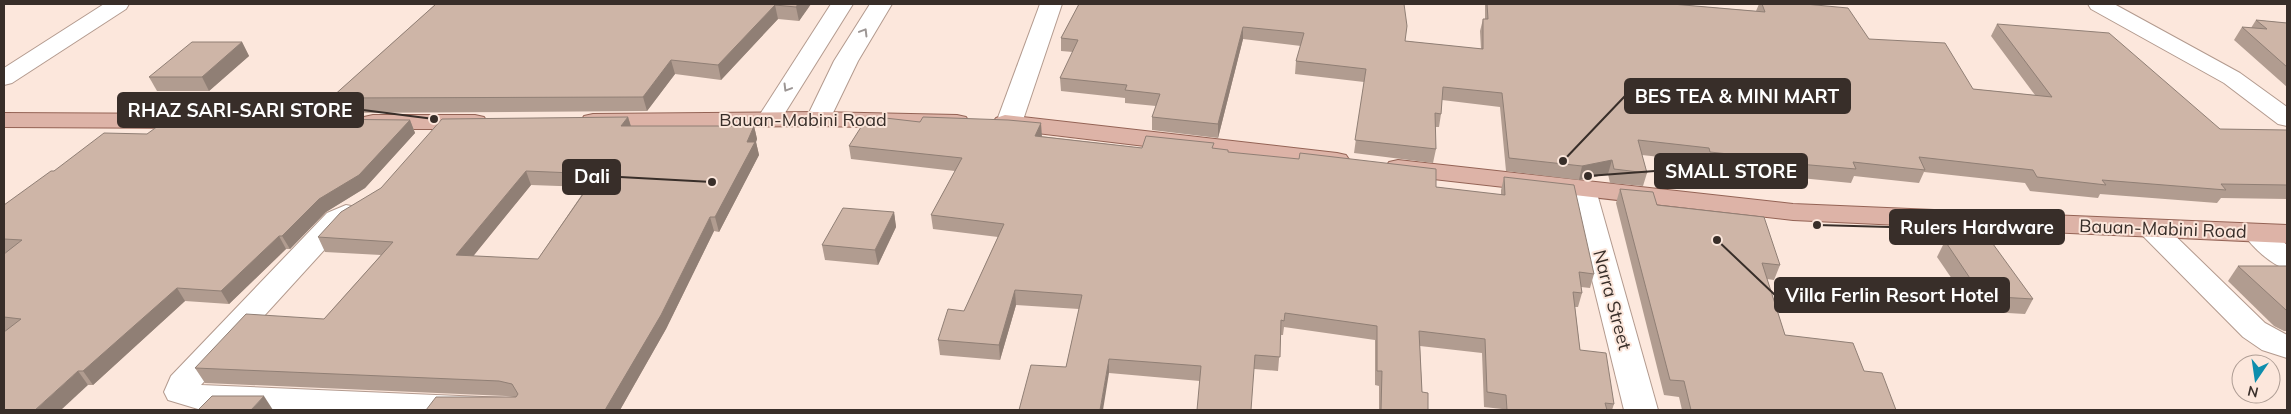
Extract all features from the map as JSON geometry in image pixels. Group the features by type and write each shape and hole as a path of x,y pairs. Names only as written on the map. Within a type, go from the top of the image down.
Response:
{"main road":[{"name":"Bauan-Mabini Road","path":"570,121 818,118 1009,123 1583,190 1793,212 2152,230 2287,234"},
{"path":"4,120 222,122"},
{"path":"351,122 500,122"}],"street":[{"path":"4,78 118,4"},
{"path":"768,119 842,4"},
{"path":"818,118 846,61 881,4"},
{"path":"1009,123 1051,4"},
{"path":"2098,4 2232,78 2287,119"},
{"path":"414,152 440,123"},
{"name":"Narra Street","path":"1583,190 1641,410"},
{"path":"368,200 337,219 183,384 180,392 198,397 506,410"},
{"path":"2152,230 2254,330 2272,342 2287,347"},
{"path":"2257,233 2287,260"}],"building":[{"path":"436,4 798,4 796,7 775,5 718,65 671,60 643,97 331,98"},
{"path":"1079,4 1404,4 1407,26 1405,41 1483,49 1483,19 1488,19 1487,4 1672,4 1765,12 1762,4 1805,4 1848,8 1869,39 1945,43 1973,89 2052,97 1997,24 2109,33 2220,129 2287,130 2287,185 2221,184 2226,190 2102,180 2106,185 2037,177 2033,170 1919,157 1925,170 1853,162 1856,169 1776,162 1775,159 1710,152 1709,148 1638,140 1647,173 1614,169 1612,160 1582,166 1509,158 1502,93 1443,87 1441,114 1435,113 1436,149 1355,140 1366,69 1296,61 1304,33 1243,27 1218,124 1152,117 1160,94 1125,90 1127,85 1060,78 1078,40 1061,38"},
{"path":"2256,20 2287,23 2287,67 2242,27 2267,29"},
{"path":"192,42 242,42 202,77 149,77"},
{"path":"868,116 920,122 923,117 1041,123 1035,136 1142,148 1146,136 1214,143 1212,148 1228,150 1228,152 1299,159 1300,153 1436,169 1436,187 1505,195 1504,177 1574,185 1594,274 1579,272 1582,293 1573,292 1580,350 1606,353 1614,404 1605,403 1607,410 1507,410 1506,395 1487,392 1485,339 1419,331 1422,392 1428,393 1428,410 1381,410 1382,371 1377,371 1377,326 1285,313 1284,321 1281,320 1280,357 1255,355 1251,410 1197,410 1201,366 1109,359 1100,410 1019,410 1031,365 1066,367 1082,295 1015,290 999,345 938,340 948,309 964,311 1004,224 931,215 962,158 849,146"},
{"path":"628,117 621,126 754,126 747,142 755,142 715,217 710,217 661,315 605,410 426,410 436,397 516,397 518,394 512,384 499,381 195,368 246,314 324,319 393,242 318,237 341,212 381,188 442,119","holes":["526,171 597,174 538,259 456,255"]},
{"path":"169,118 258,119 307,122 310,119 410,120 359,175 319,199 282,236 279,236 221,291 177,288 83,371 78,371 35,410 4,410 4,332 21,319 4,317 4,254 22,240 4,239 4,205 51,171 54,171 104,133 147,134"},
{"path":"1620,189 1653,192 1657,205 1764,217 1780,265 1762,263 1785,335 1853,343 1864,371 1882,373 1896,410 1691,410 1684,381 1670,380"},
{"path":"843,208 894,212 875,250 822,245"},
{"path":"1945,241 1993,244 2033,299 1982,296"},
{"path":"2238,266 2287,266 2287,311 2286,310"},
{"path":"212,396 264,396 251,410 198,410"}],"place":[{"name":"RHAZ SARI-SARI STORE","path":"434,119"},
{"name":"BES TEA & MINI MART","path":"1563,161"},
{"name":"SMALL STORE","path":"1588,176"},
{"name":"Dali","path":"712,182"},
{"name":"Rulers Hardware","path":"1817,225"},
{"name":"Villa Ferlin Resort Hotel","path":"1717,240"}]}
